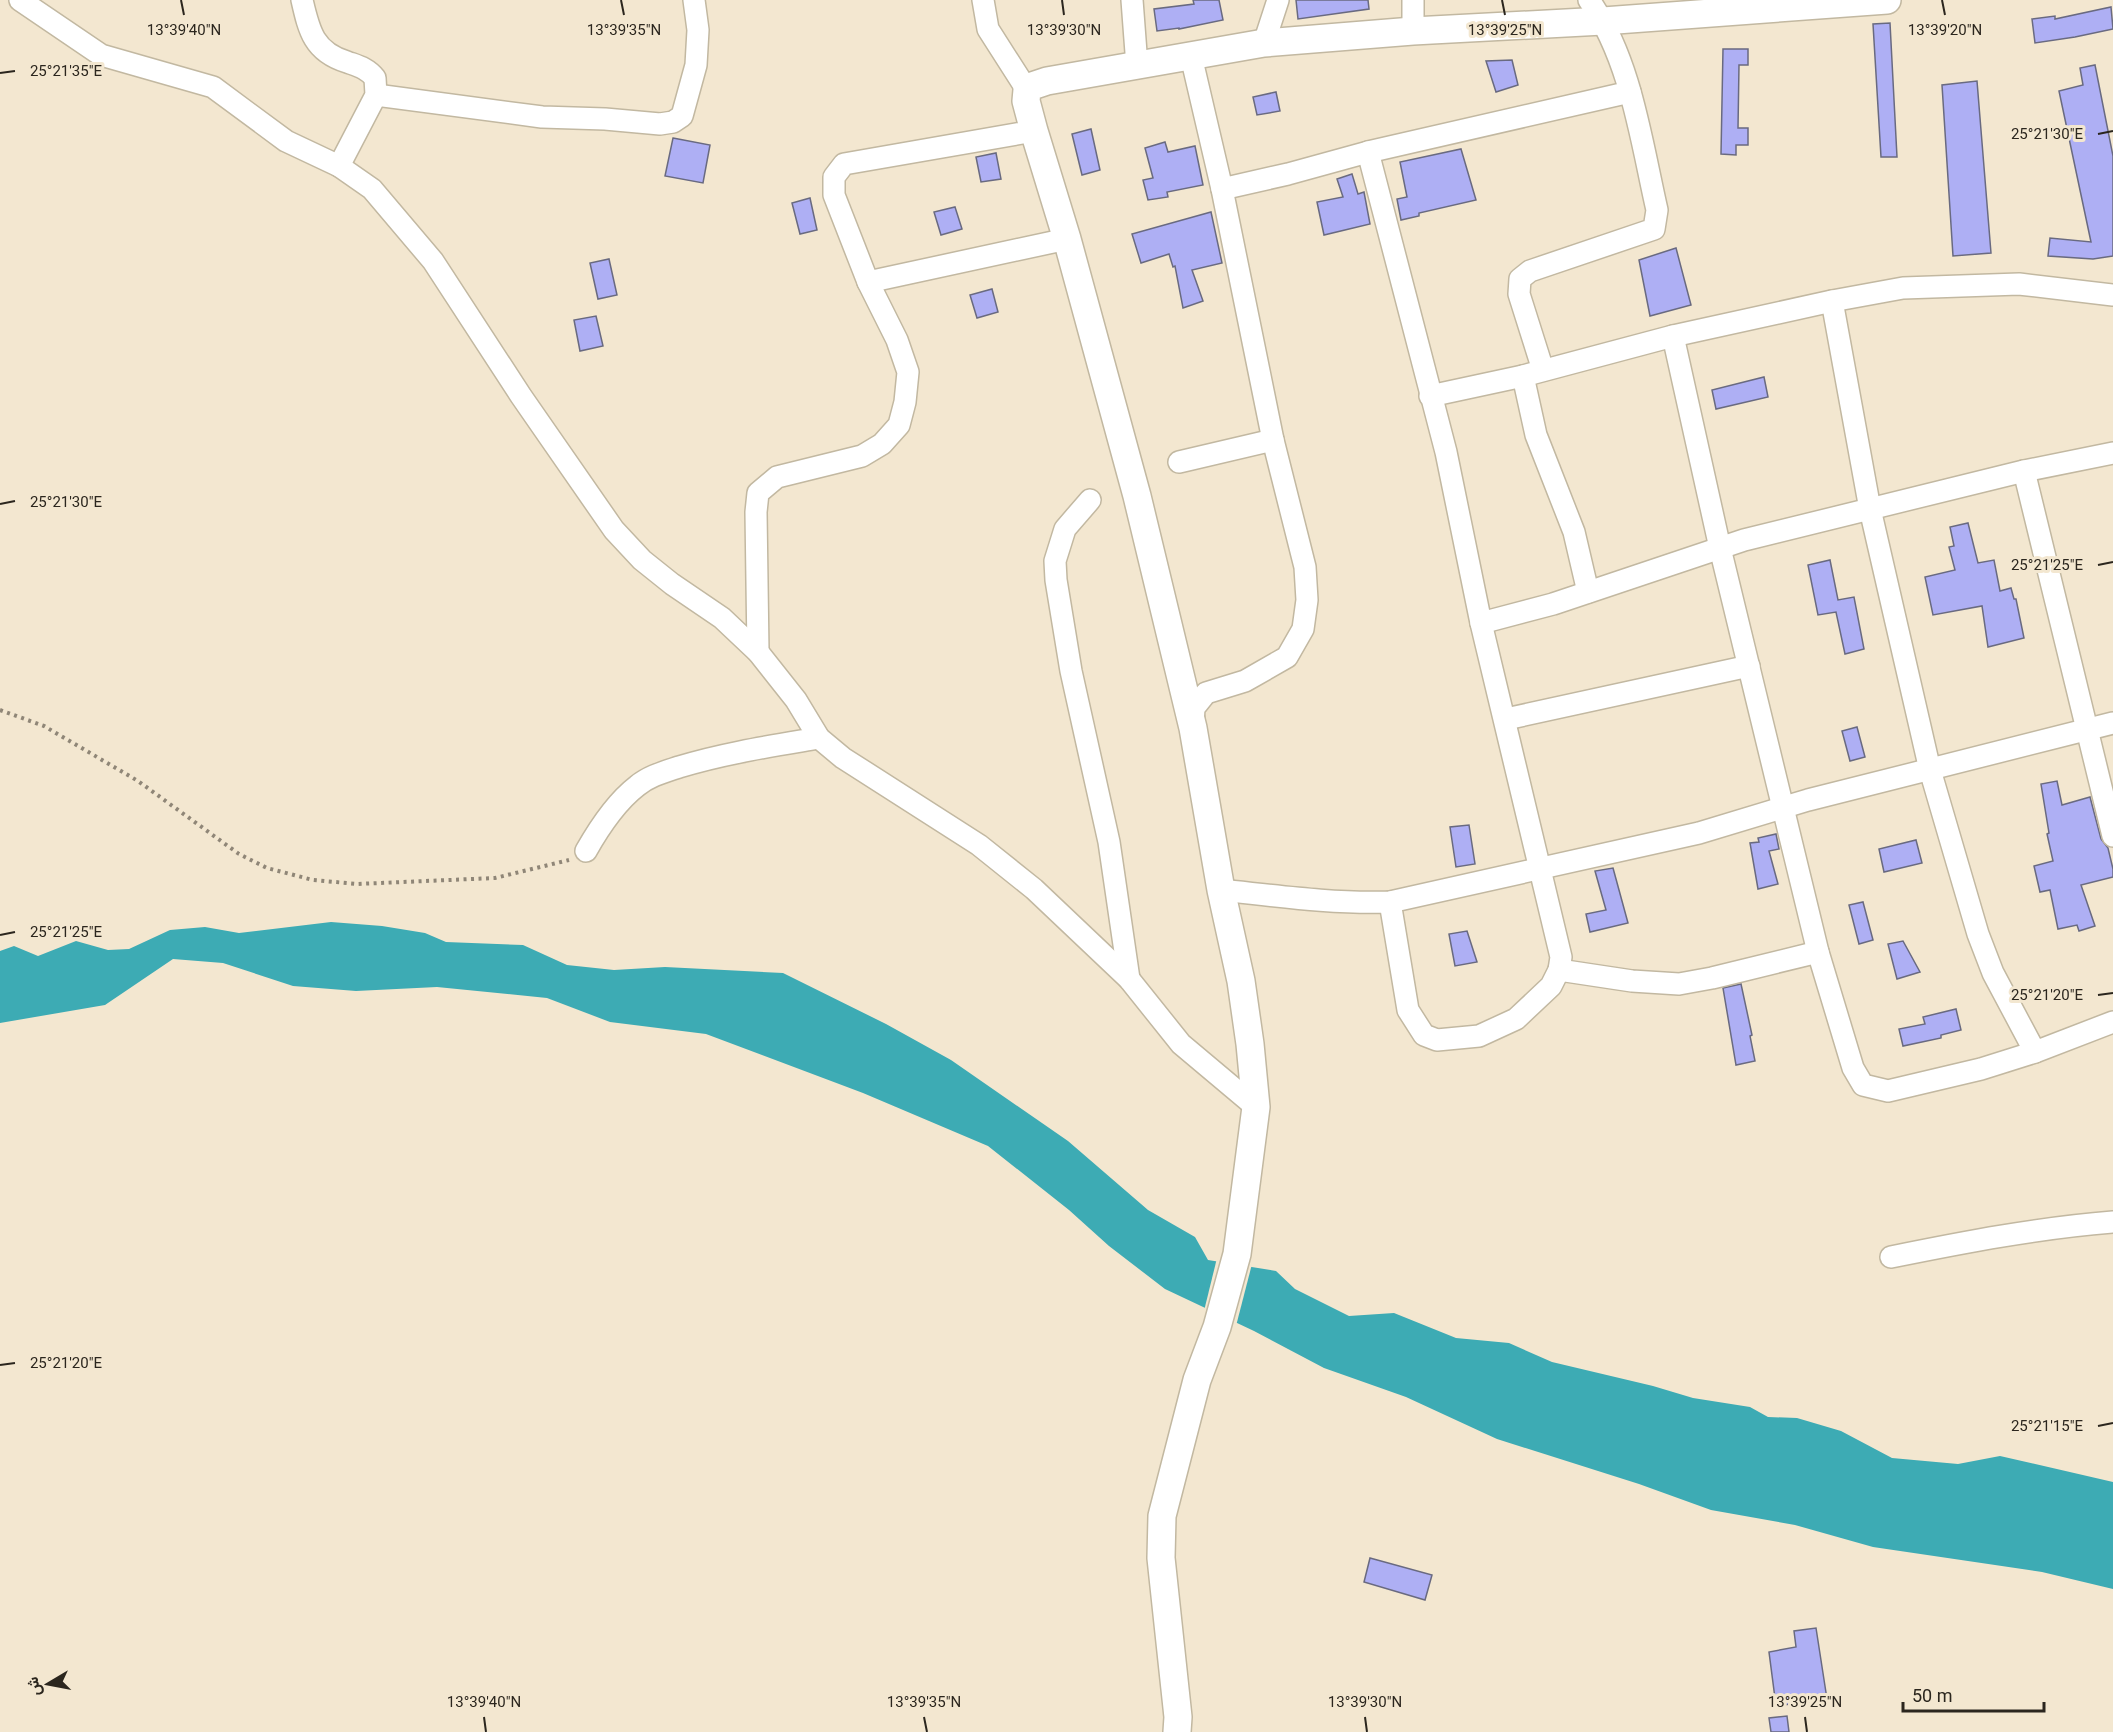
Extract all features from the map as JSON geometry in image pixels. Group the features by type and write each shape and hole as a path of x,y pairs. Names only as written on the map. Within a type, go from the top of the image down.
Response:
{"street":[{"path":"20,0 101,55 213,87 286,141 339,166 372,189 433,261 521,396 614,530 642,560 672,584 722,618 758,652 796,700 819,738 843,758 978,845 1034,889 1129,979 1181,1044 1256,1107"},
{"path":"302,0 308,25 318,46 334,58 364,68 375,78 376,94 339,166"},
{"path":"376,94 542,117 660,124 673,122 682,116 696,65 698,30 694,0"},
{"path":"983,0 988,29 1027,90 1026,101 1034,131 1067,239 1137,496 1192,728 1250,1044 1256,1107 1237,1254 1218,1327 1197,1380 1162,1516 1161,1558 1178,1717 1177,1732"},
{"path":"1132,0 1137,66"},
{"path":"1264,44 1278,0"},
{"path":"1413,0 1413,31"},
{"path":"1027,90 1047,81 1264,44 1413,31 1596,10 1874,0"},
{"path":"1588,592 1574,532 1536,435 1533,373 1518,294 1520,279 1530,271 1654,229 1657,210 1630,92 1596,10"},
{"path":"1191,56 1222,189 1273,440 1305,567 1307,600 1303,629 1287,657 1245,681 1206,693 1194,708 1192,728"},
{"path":"1222,189 1368,152 1630,92"},
{"path":"758,652 756,512 758,493 777,477 862,456 882,444 899,425 905,402 908,372 897,340 868,282 834,195 834,177 844,164 1034,131"},
{"path":"1368,152 1446,452 1481,623 1506,719 1561,957 1559,970 1551,986 1516,1019 1501,1028 1479,1036 1437,1040 1424,1035 1408,1010 1390,902"},
{"path":"868,282 1067,239"},
{"path":"1430,396 1533,373 1673,336 1903,288 2019,284 2113,295"},
{"path":"1832,301 1870,508 1930,770 1978,934 1993,973 2035,1052"},
{"path":"1673,336 1720,548 1818,952 1853,1068 1863,1085 1888,1091 1981,1069 2035,1052 2113,1022"},
{"path":"1179,462 1273,440"},
{"path":"1481,623 1553,604 1744,540 2024,471 2113,453"},
{"path":"2024,471 2113,836"},
{"path":"1090,500 1065,529 1055,561 1056,580 1071,671 1109,842 1129,979"},
{"path":"1506,719 1749,666"},
{"path":"1221,890 1310,900 1390,902 1700,833 1784,808 2113,723"},
{"path":"586,851 597,831 619,802 638,785 657,774 713,756 819,738"},
{"path":"1559,970 1632,981 1679,984 1818,952"},
{"path":"1891,1257 1979,1239 2064,1226 2113,1222"}],"path":[{"path":"0,710 44,726 138,782 239,854 267,867 313,880 357,884 495,878 569,860 586,851"}],"water":[{"path":"331,922 382,926 425,933 446,942 523,945 567,965 614,970 665,967 783,973 886,1024 951,1060 1068,1141 1148,1210 1195,1237 1208,1260 1276,1271 1295,1289 1349,1316 1394,1313 1456,1338 1509,1343 1552,1362 1693,1398 1750,1407 1768,1417 1797,1418 1841,1431 1892,1458 1958,1464 2000,1456 2113,1482 2113,1589 2042,1572 1873,1547 1795,1525 1711,1510 1639,1484 1497,1439 1406,1397 1324,1368 1254,1331 1165,1289 988,1146 863,1093 706,1034 610,1022 547,998 437,987 356,991 293,986 223,963 173,959 105,1005 0,1023 0,951 14,946 38,956 76,941 108,950 129,949 170,930 205,927 239,933"}],"pier":[{"path":"1217,1258 1252,1264 1236,1326 1204,1311"}],"building":[{"path":"1193,0 1219,0 1223,20 1157,31 1154,9 1194,4"},
{"path":"1296,0 1368,0 1369,9 1298,19"},
{"path":"2111,7 2113,29 2035,43 2032,19 2055,16 2055,19"},
{"path":"1890,23 1897,157 1881,157 1873,24"},
{"path":"1723,49 1748,49 1748,65 1739,65 1738,128 1748,128 1748,145 1736,145 1736,155 1721,154"},
{"path":"1512,60 1518,85 1496,92 1486,61"},
{"path":"2095,65 2113,156 2113,256 2093,259 2048,256 2050,238 2091,242 2059,91 2083,85 2080,68"},
{"path":"1977,81 1991,253 1953,256 1942,85"},
{"path":"1276,92 1280,111 1257,115 1253,97"},
{"path":"1091,129 1100,170 1082,175 1072,134"},
{"path":"673,138 710,145 703,183 665,176"},
{"path":"1165,142 1168,152 1195,146 1203,185 1167,192 1168,197 1148,200 1143,180 1153,178 1145,148"},
{"path":"1461,149 1476,200 1419,213 1419,216 1401,220 1397,199 1407,197 1400,162"},
{"path":"996,153 1001,179 981,182 976,157"},
{"path":"1352,174 1358,194 1364,192 1370,224 1324,235 1317,202 1343,197 1337,179"},
{"path":"810,198 817,230 800,234 792,203"},
{"path":"955,207 962,229 941,235 934,212"},
{"path":"1211,212 1222,263 1192,270 1203,301 1183,308 1175,266 1173,267 1169,254 1141,263 1132,234"},
{"path":"1676,248 1691,305 1650,316 1639,260"},
{"path":"609,259 617,295 598,299 590,263"},
{"path":"992,289 998,312 977,318 970,295"},
{"path":"596,316 603,346 580,351 574,320"},
{"path":"1764,377 1768,397 1716,409 1712,390"},
{"path":"1968,523 1978,563 1994,560 2000,591 2011,588 2014,599 2016,599 2024,638 1988,647 1982,606 1933,615 1925,577 1955,570 1949,547 1954,546 1950,527"},
{"path":"1830,560 1838,600 1854,597 1864,649 1845,654 1836,612 1818,615 1808,565"},
{"path":"1857,727 1865,757 1850,761 1842,731"},
{"path":"2057,781 2062,805 2090,797 2101,839 2108,848 2113,869 2113,877 2081,885 2095,926 2079,931 2077,925 2058,929 2050,890 2040,892 2034,866 2053,861 2041,784"},
{"path":"1469,825 1475,864 1456,867 1450,827"},
{"path":"1776,834 1779,849 1769,851 1778,884 1758,889 1750,843 1759,842 1758,838"},
{"path":"1916,840 1922,863 1884,872 1879,849"},
{"path":"1613,868 1628,923 1590,932 1586,914 1606,910 1595,871"},
{"path":"1863,902 1873,940 1859,944 1849,905"},
{"path":"1467,931 1477,962 1455,966 1449,934"},
{"path":"1903,941 1920,972 1897,979 1888,944"},
{"path":"1741,984 1755,1061 1736,1065 1723,988"},
{"path":"1956,1009 1961,1030 1941,1035 1941,1038 1903,1046 1899,1029 1925,1024 1923,1017"},
{"path":"1370,1558 1432,1575 1425,1600 1364,1582"},
{"path":"1816,1628 1827,1699 1776,1706 1769,1652 1796,1647 1794,1631"},
{"path":"1787,1716 1789,1732 1771,1732 1769,1718"}]}
